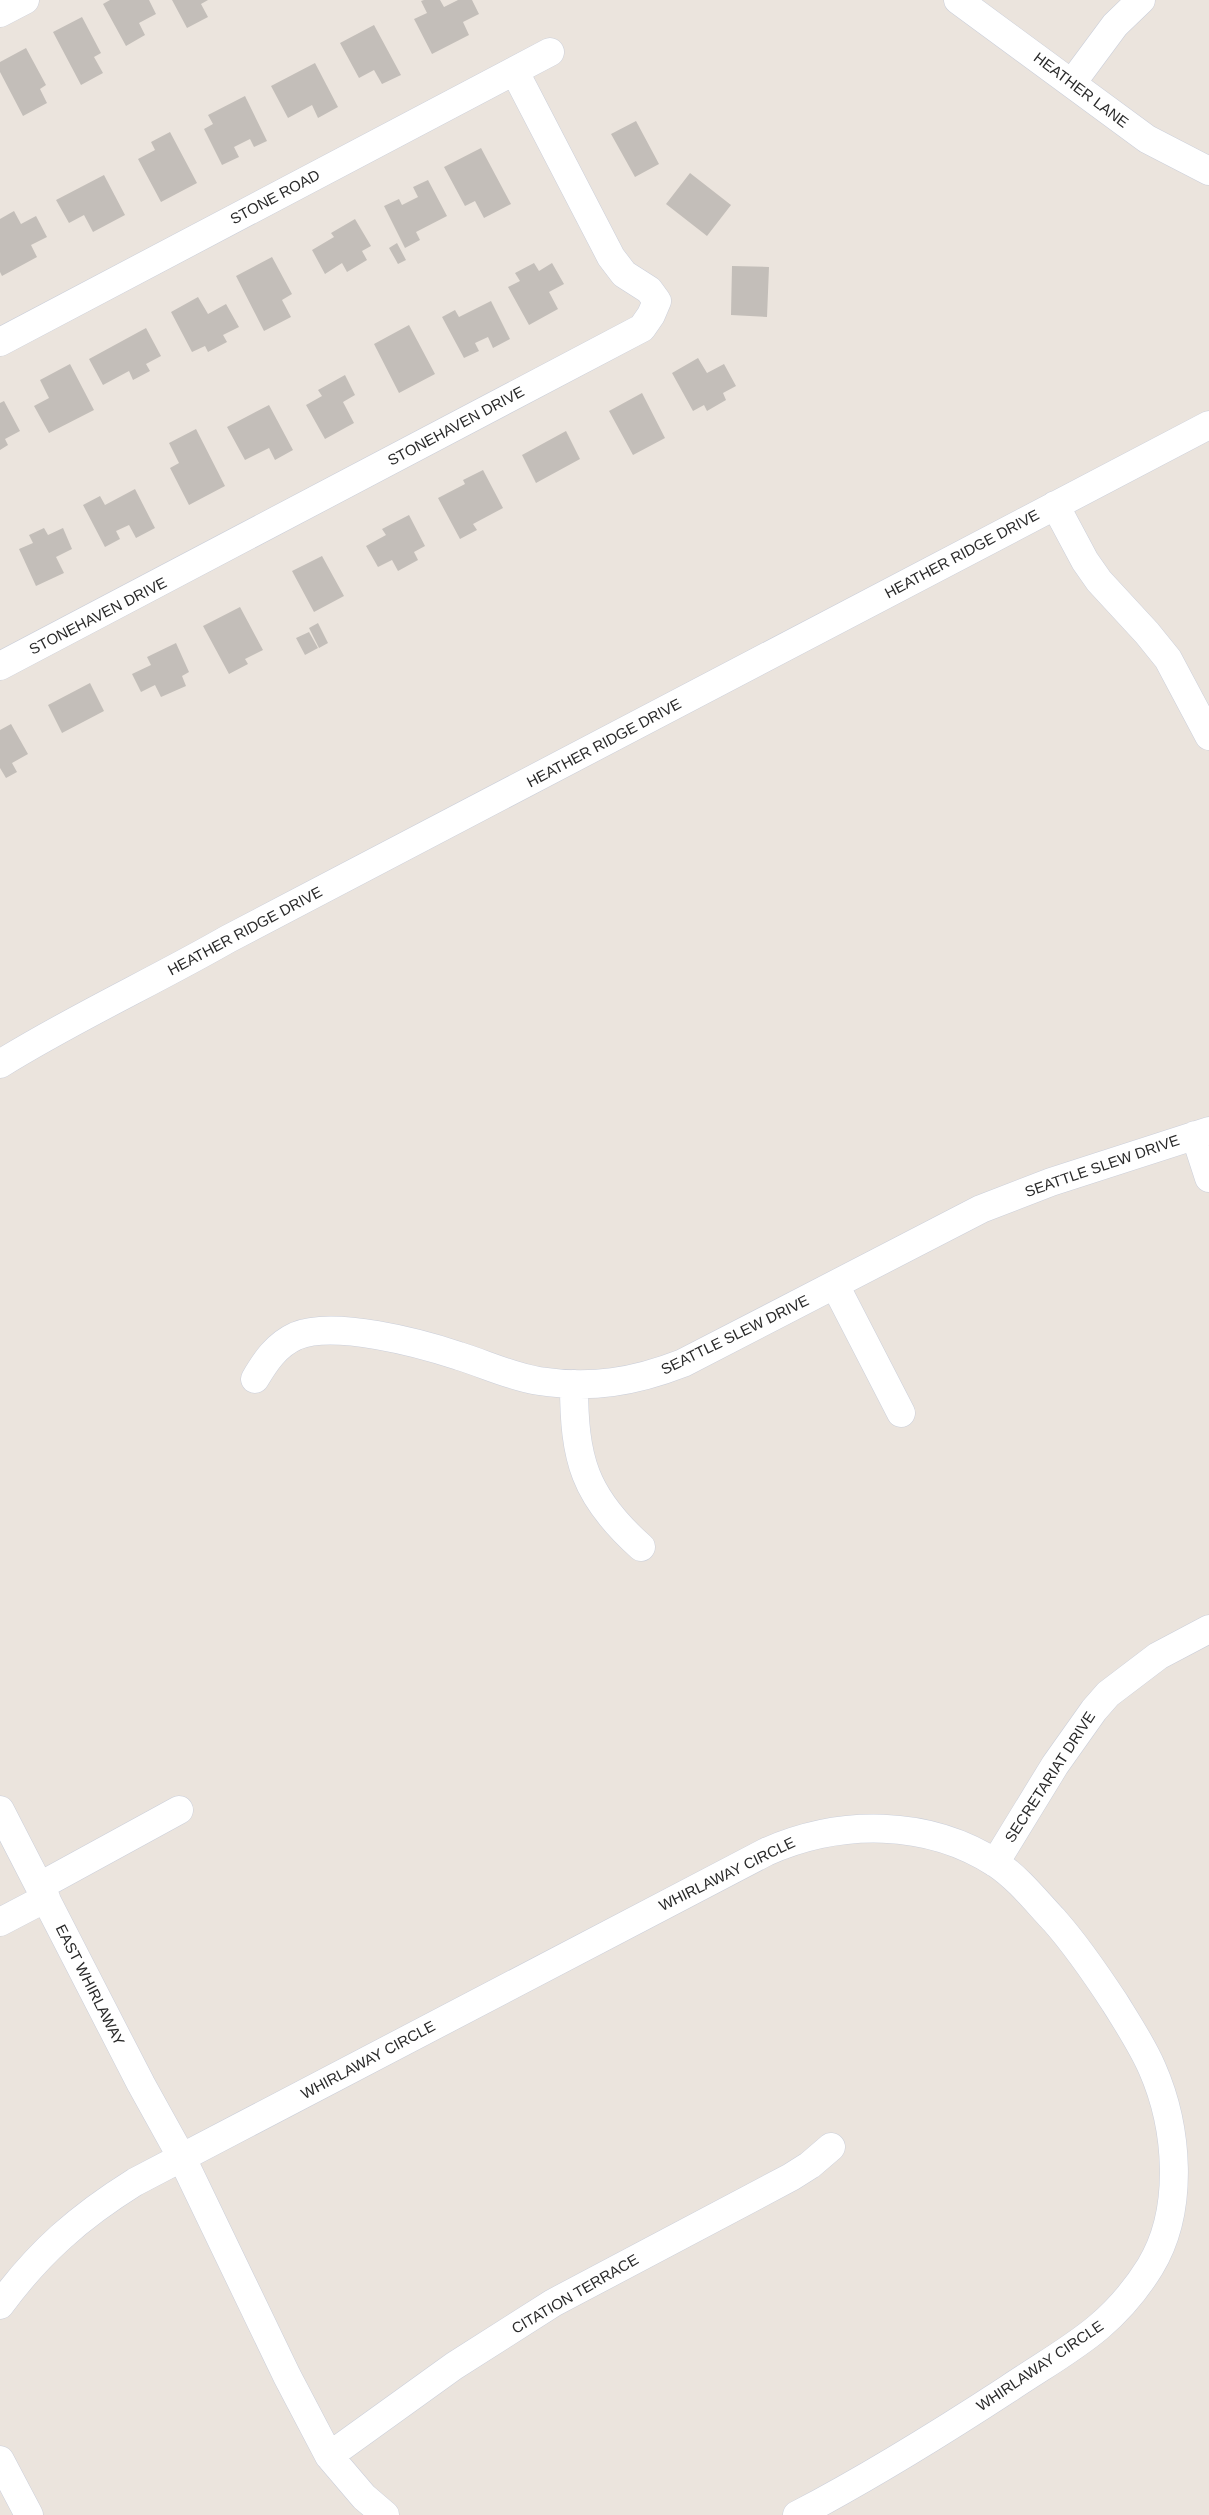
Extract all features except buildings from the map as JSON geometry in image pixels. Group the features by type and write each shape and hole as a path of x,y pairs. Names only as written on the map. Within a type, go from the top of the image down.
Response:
{"street":[{"path":"0,13 25,0"},
{"name":"HEATHER LANE","path":"958,0 1147,139 1209,171"},
{"path":"1072,83 1115,25 1141,0"},
{"name":"STONE ROAD","path":"0,342 550,52"},
{"name":"STONEHAVEN DRIVE","path":"0,666 642,328 652,315 657,301 649,290 624,274 611,257 515,72"},
{"name":"HEATHER RIDGE DRIVE","path":"0,1064 77,1018 180,967 228,939 1209,425"},
{"path":"1056,505 1085,561 1099,581 1168,659 1209,736"},
{"path":"1202,1133 1209,1178"},
{"name":"SEATTLE SLEW DRIVE","path":"255,1379 267,1359 280,1346 295,1337 324,1330 366,1334 417,1344 538,1381 574,1384 612,1383 653,1375 683,1363 981,1209 1051,1182 1202,1133"},
{"path":"835,1285 901,1413"},
{"path":"574,1384 576,1441 590,1487 602,1508 641,1547"},
{"name":"SECRETARIAT DRIVE","path":"995,1863 1055,1765 1094,1710 1108,1694 1158,1656 1209,1629"},
{"name":"EAST WHIRLAWAY","path":"0,1810 140,2084 182,2158"},
{"path":"0,1922 43,1892 179,1810"},
{"name":"WHIRLAWAY CIRCLE","path":"0,2305 46,2248 79,2219 135,2182 628,1923 786,1843 808,1836 850,1828 907,1830 949,1841 995,1863 1026,1890 1079,1948 1139,2040 1153,2070 1167,2118 1172,2149 1174,2186 1167,2223 1151,2265 1124,2304 1088,2336 931,2440 859,2483 796,2515"},
{"name":"CITATION TERRACE","path":"329,2456 454,2366 553,2303 791,2177 810,2165 831,2147"},
{"path":"182,2158 287,2376 329,2456 364,2497 386,2515"},
{"path":"0,2460 29,2515"}]}
